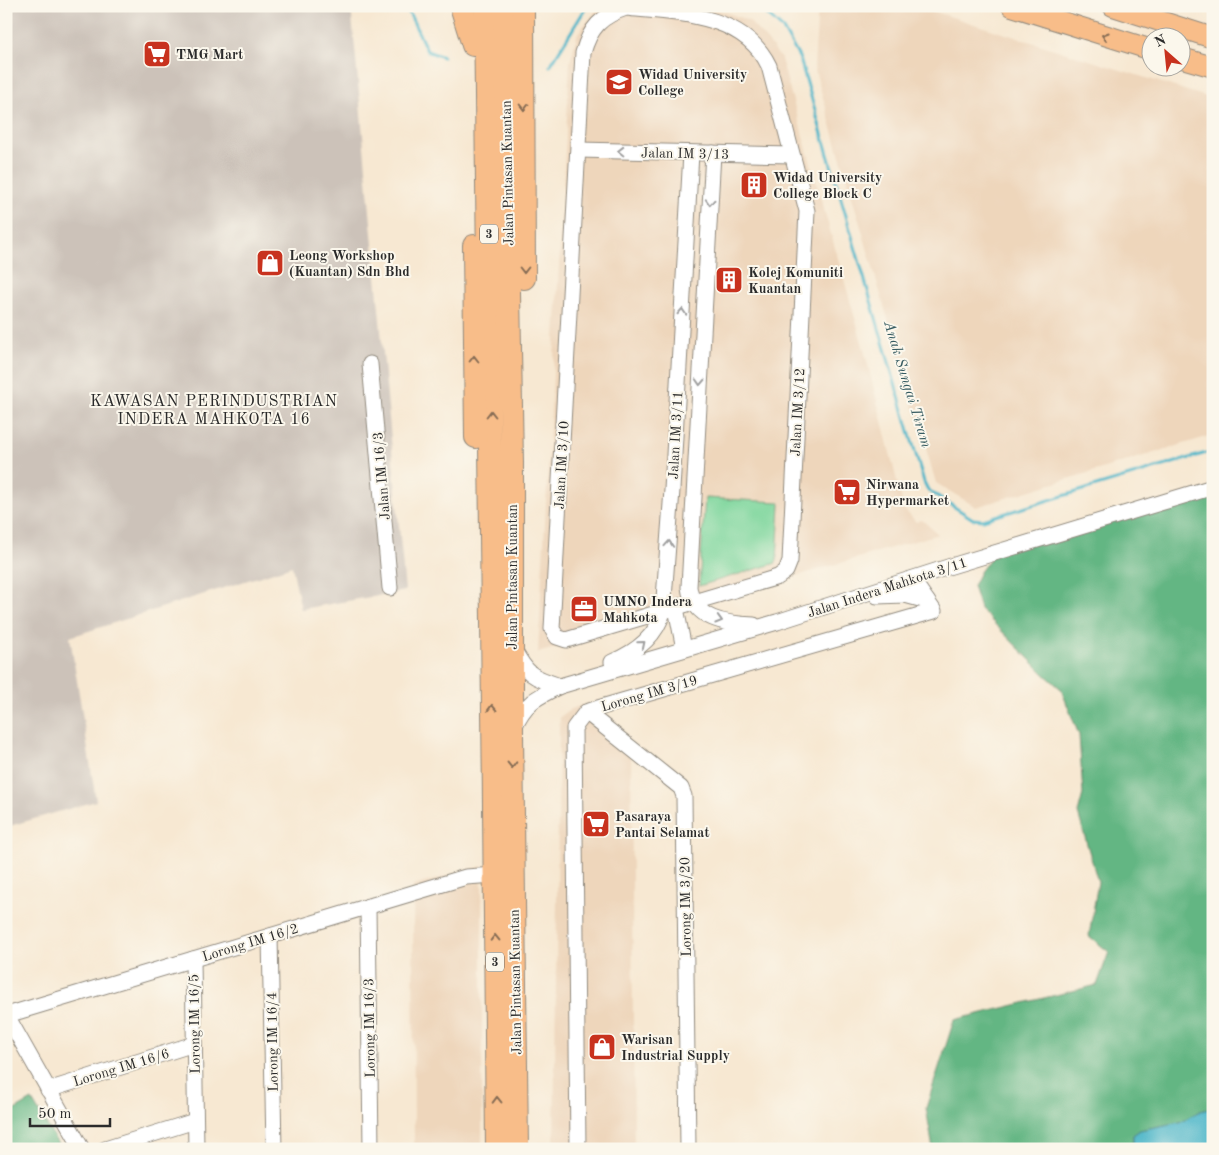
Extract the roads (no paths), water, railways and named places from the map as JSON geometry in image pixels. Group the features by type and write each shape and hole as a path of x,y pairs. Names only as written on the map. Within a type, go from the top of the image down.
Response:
{"highway":[{"path":"461,6 473,45"},
{"path":"473,6 474,384 477,485 492,546"},
{"name":"Jalan Pintasan Kuantan","path":"485,6 489,211 502,463 512,520 512,734 517,1149"},
{"name":"Jalan Pintasan Kuantan","path":"497,1149 492,546 502,463 504,6"},
{"path":"512,520 524,446 523,6"},
{"path":"524,70 537,6"}],"main road":[{"path":"1012,6 1142,47"},
{"path":"1113,6 1213,38"},
{"path":"1192,61 1213,67"}],"street":[{"name":"Jalan IM 3/12","path":"579,150 583,53 587,37 598,23 611,12 626,8 702,12 734,28 765,57 807,211 790,561 786,571 778,577 693,603"},
{"name":"Jalan IM 3/13","path":"579,150 792,155"},
{"name":"Jalan IM 3/10","path":"579,150 552,629 557,637 566,640 693,603"},
{"name":"Jalan IM 3/11","path":"585,678 643,644 656,630 669,610 672,490 691,153"},
{"name":"Jalan IM 3/11","path":"693,603 689,587 713,153"},
{"path":"680,348 702,349"},
{"name":"Jalan IM 16/3","path":"370,364 390,588"},
{"name":"Jalan Indera Mahkota 3/11","path":"512,734 518,717 532,700 560,686 864,596 948,567 1213,487"},
{"path":"931,606 929,591 948,567"},
{"path":"912,579 931,606"},
{"path":"864,596 905,596 931,606"},
{"path":"693,603 703,614 723,621 757,625 777,622"},
{"name":"Lorong IM 3/19","path":"578,1149 574,728 586,712 931,606"},
{"path":"669,610 684,649"},
{"path":"512,646 523,667 534,677 560,686"},
{"name":"Lorong IM 3/20","path":"586,712 682,788 684,796 688,1149"},
{"name":"Lorong IM 16/2","path":"7,1014 466,877 494,875"},
{"name":"Lorong IM 16/3","path":"368,906 371,1149"},
{"name":"Lorong IM 16/4","path":"270,936 274,1149"},
{"name":"Lorong IM 16/5","path":"193,959 196,1149"},
{"path":"7,1014 82,1149"},
{"name":"Lorong IM 16/6","path":"48,1090 194,1044"},
{"path":"105,1149 195,1121"}],"water":[{"path":"1213,1108 1213,1149 1133,1149 1133,1135 1140,1130 1180,1122 1200,1111"}],"waterway":[{"path":"406,6 427,51 443,57"},
{"path":"550,66 587,6"},
{"name":"Anak Sungai Tiram","path":"758,6 783,29 800,59 924,482 928,490 973,519 983,520 1213,451"}],"place":[{"name":"TMG Mart","path":"157,54"},
{"name":"Widad University College","path":"619,82"},
{"name":"Widad University College Block C","path":"754,185"},
{"name":"Leong Workshop (Kuantan) Sdn Bhd","path":"270,263"},
{"name":"Kolej Komuniti Kuantan","path":"729,280"},
{"name":"Nirwana Hypermarket","path":"847,492"},
{"name":"UMNO Indera Mahkota","path":"584,609"},
{"name":"Pasaraya Pantai Selamat","path":"596,824"},
{"name":"Warisan Industrial Supply","path":"602,1047"}],"district":[{"name":"KAWASAN PERINDUSTRIAN INDERA MAHKOTA 16","path":"214,409"}]}
